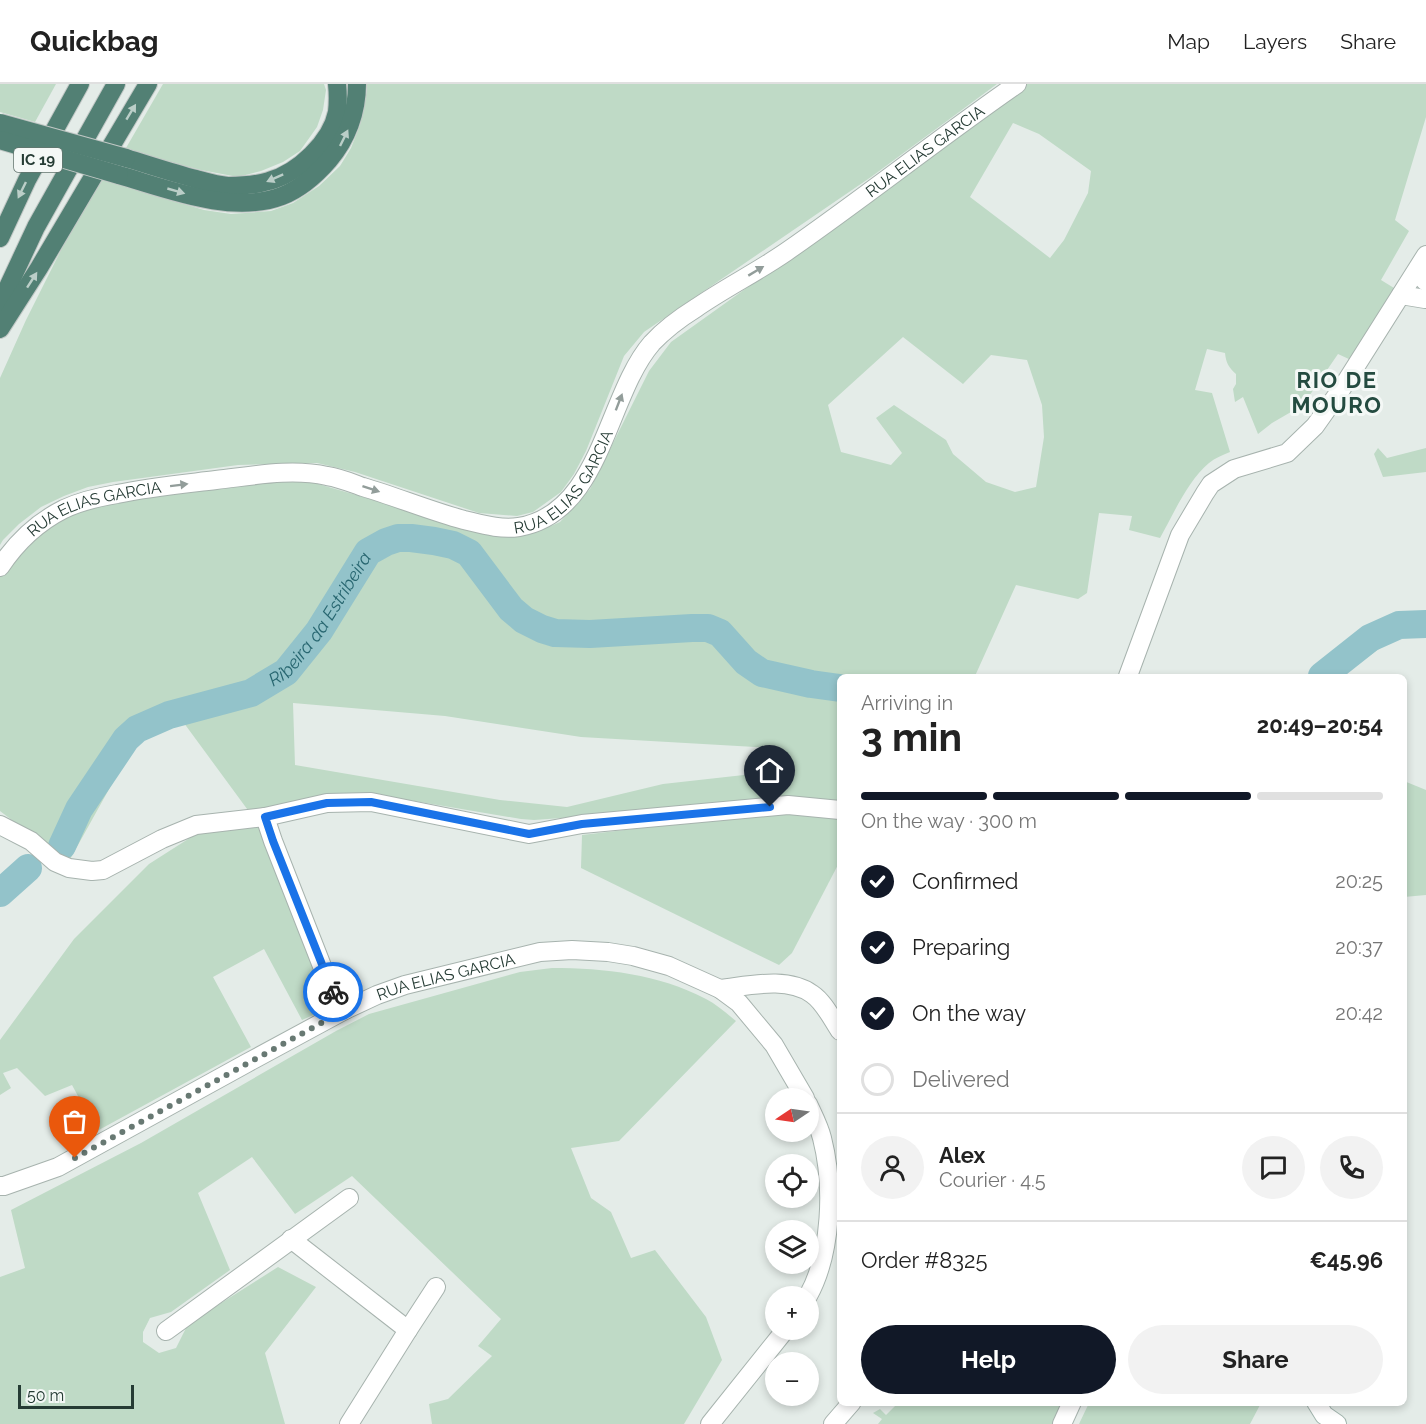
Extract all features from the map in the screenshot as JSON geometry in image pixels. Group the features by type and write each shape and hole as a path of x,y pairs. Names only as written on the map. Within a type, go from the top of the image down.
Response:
{"highway":[{"name":"IC 19","path":"0,237 27,180 80,84"},
{"name":"IC 19","path":"0,304 36,227 116,84"},
{"path":"0,329 39,268 148,84"},
{"path":"0,123 186,177 227,186 251,185 270,181 295,168 319,147 336,113 337,84"},
{"path":"0,140 191,196 244,203 263,201 282,196 313,177 338,150 352,118 357,84"}],"street":[{"name":"RUA ELIAS GARCIA","path":"0,567 25,536 44,521 65,509 91,499 136,490 266,475 297,473 328,476 449,516 487,526 519,527 544,518 564,504 584,477 636,364 654,340 683,316 785,253 1017,84"},
{"path":"1129,674 1175,547 1195,508 1211,484 1234,469 1287,453 1315,426 1401,295 1421,277 1426,255"},
{"path":"1401,295 1426,298"},
{"path":"0,825 31,841 55,862 69,868 92,871 103,870 162,839 196,825 265,817 327,803 371,802 529,834 582,824 788,805 837,810"},
{"path":"265,817 331,989 345,1010"},
{"name":"RUA ELIAS GARCIA","path":"0,1186 58,1167 345,1010 377,995 405,985 540,952 572,950 633,956 669,966 720,989 739,1003 774,1045 799,1088"},
{"path":"720,989 775,983 790,984 813,994 837,1026"},
{"path":"814,1286 823,1256 829,1195 826,1156 819,1129"},
{"path":"166,1331 349,1198"},
{"path":"291,1239 408,1330"},
{"path":"350,1424 436,1287"},
{"path":"710,1424 777,1340"},
{"path":"833,1424 849,1406"},
{"path":"1062,1424 1070,1406"},
{"path":"1318,1406 1324,1415 1337,1424"}],"green space":[{"path":"0,84 56,84 35,122 0,112"},
{"path":"163,84 324,84 326,90 323,110 317,127 300,151 283,162 238,177 201,170 140,154 126,148"},
{"path":"366,84 997,84 871,177 644,332 624,356 586,451 574,474 561,492 533,512 517,516 479,513 355,472 317,463 238,465 88,487 41,507 19,524 0,545 0,378 26,320 97,178 204,210 231,214 271,211 293,203 319,186 340,166 351,148 360,125 367,90"},
{"path":"1026,84 1426,84 1426,117 1395,220 1409,231 1381,280 1394,288 1351,360 1338,354 1303,405 1258,434 1243,397 1235,402 1233,389 1236,384 1236,374 1228,365 1225,353 1207,349 1195,390 1212,393 1230,452 1211,461 1201,470 1182,498 1160,538 1129,530 1132,516 1099,513 1087,593 1078,599 1016,585 976,674 837,674 837,805 632,813 534,820 367,793 250,813 181,719 146,732 133,746 68,863 0,811 0,575 19,553 61,518 106,501 266,481 304,480 489,533 527,534 560,522 590,489 649,371 671,342 945,146","holes":["1013,123 1039,134 1091,171 1088,193 1064,240 1050,258 970,197","903,337 963,384 991,355 1027,360 1042,405 1044,437 1036,487 1015,492 986,482 953,454 946,440 894,405 876,418 902,453 891,465 841,452 828,405","293,703 445,716 581,737 774,748 780,771 663,784 567,807 500,800 295,765"]},
{"path":"1378,448 1387,458 1426,448 1426,472 1383,477 1374,454"},
{"path":"1401,613 1426,613 1426,630 1398,635 1345,674 1309,674 1386,616"},
{"path":"1407,782 1426,790 1426,895 1407,897"},
{"path":"793,810 837,817 837,867 792,953 779,965 581,868 582,835"},
{"path":"259,825 334,1006 302,1020 264,949 213,977 251,1047 97,1131 72,1085 45,1096 17,1068 3,1073 11,1088 0,1095 0,1040 74,939 149,864 196,834"},
{"path":"552,968 592,969 650,978 688,990 710,1001 736,1021 619,1141 571,1148 591,1198 611,1212 631,1258 655,1250 706,1317 722,1360 684,1424 432,1424 429,1404 448,1399 492,1356 478,1346 501,1319 352,1176 295,1214 252,1157 198,1193 230,1270 171,1312 150,1318 143,1332 143,1342 159,1353 176,1348 188,1324 278,1267 316,1287 265,1353 285,1424 0,1424 0,1277 25,1268 11,1210 141,1143 369,1014 520,972"},
{"path":"895,1406 1063,1406 1054,1424 878,1424 882,1419 873,1413 880,1409 886,1415"},
{"path":"1087,1406 1259,1406 1250,1424 1079,1424"}],"waterway":[{"name":"Ribeira da Estribeira","path":"62,846 79,809 126,739 137,729 169,715 251,693 286,672 319,631 368,552 398,538 453,545 469,553 511,609 524,620 542,629 555,633 590,634 708,628 720,633 746,662 762,673 837,688"},
{"name":"Ribeira da Estribeira","path":"1325,674 1370,638 1399,625 1426,624"},
{"name":"Ribeira da Estribeira","path":"0,893 28,868"}],"way so far":[{"path":"75,1158 345,1010 333,992"}],"district":[{"name":"RIO DE MOURO","path":"1337,392"}],"route":[{"path":"333,992 265,817 327,803 371,802 529,834 582,824 770,807"}]}
